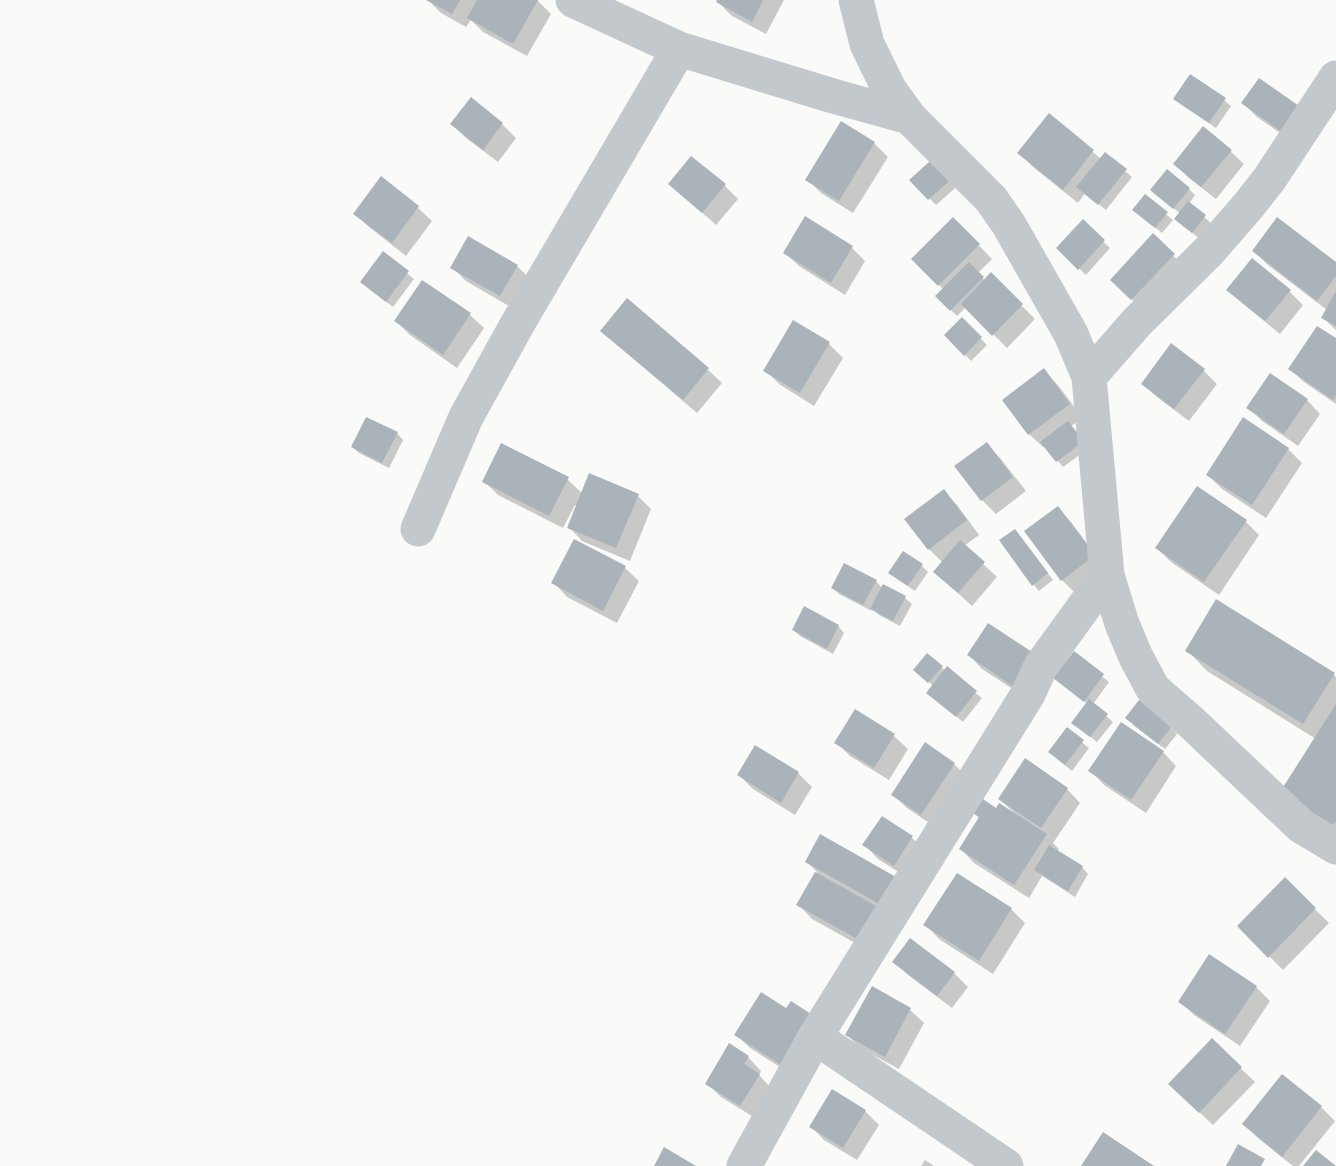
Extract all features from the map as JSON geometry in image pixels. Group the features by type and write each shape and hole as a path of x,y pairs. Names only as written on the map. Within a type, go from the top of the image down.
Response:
{"street":[{"path":"573,0 679,49 909,117"},
{"path":"856,0 867,44 889,89 909,117 991,199 1009,225 1071,334 1089,377 1107,575 1122,624 1153,689 1301,826 1336,847"},
{"path":"418,529 466,417 679,49"},
{"path":"1089,377 1137,322 1209,251 1249,205 1336,78"},
{"path":"744,1166 815,1037 1028,694 1041,666 1107,575"},
{"path":"815,1037 1006,1166"}],"building":[{"path":"426,0 460,0 452,14"},
{"path":"477,0 538,0 513,44 467,18"},
{"path":"763,0 752,22 716,2"},
{"path":"1190,74 1226,98 1209,123 1173,99"},
{"path":"1259,78 1299,106 1282,132 1241,103"},
{"path":"471,97 503,123 483,150 450,124"},
{"path":"1049,113 1094,150 1063,190 1017,153"},
{"path":"841,121 875,142 839,201 805,180"},
{"path":"1203,126 1232,150 1201,187 1173,164"},
{"path":"1105,152 1127,169 1098,205 1076,187"},
{"path":"939,153 957,174 928,200 909,180"},
{"path":"691,156 726,184 702,213 668,184"},
{"path":"1167,169 1190,188 1173,209 1150,190"},
{"path":"381,176 419,206 392,243 353,214"},
{"path":"1145,194 1168,212 1155,228 1132,210"},
{"path":"1188,201 1206,215 1192,233 1174,219"},
{"path":"805,216 853,246 831,283 783,253"},
{"path":"953,217 980,244 938,286 911,259"},
{"path":"1277,217 1336,262 1336,276 1317,301 1252,251"},
{"path":"1083,219 1105,240 1078,270 1056,248"},
{"path":"1153,233 1175,254 1131,300 1110,280"},
{"path":"468,236 518,265 500,296 450,268"},
{"path":"383,251 409,271 386,302 360,282"},
{"path":"1252,258 1291,290 1265,321 1226,290"},
{"path":"969,262 984,277 950,311 935,296"},
{"path":"991,272 1023,304 992,336 961,304"},
{"path":"422,280 471,313 443,355 394,321"},
{"path":"1336,291 1336,326 1321,318"},
{"path":"627,298 709,368 683,400 600,331"},
{"path":"962,317 982,337 964,356 944,335"},
{"path":"793,320 830,342 800,393 763,371"},
{"path":"1317,326 1336,338 1336,395 1333,400 1288,369"},
{"path":"1171,343 1205,369 1174,409 1141,384"},
{"path":"1044,368 1070,404 1028,435 1002,400"},
{"path":"1270,373 1308,399 1284,434 1246,408"},
{"path":"366,417 398,432 382,463 351,447"},
{"path":"1243,417 1289,448 1252,505 1206,475"},
{"path":"1068,421 1084,441 1056,462 1040,442"},
{"path":"987,442 1013,477 981,501 954,466"},
{"path":"501,443 569,477 549,516 482,482"},
{"path":"589,473 639,494 616,548 567,528"},
{"path":"1197,486 1247,520 1204,582 1155,548"},
{"path":"944,489 967,520 928,550 904,519"},
{"path":"1058,506 1095,555 1061,581 1024,531"},
{"path":"1015,529 1048,573 1032,586 999,540"},
{"path":"574,539 626,566 603,611 551,583"},
{"path":"960,540 985,562 958,593 933,572"},
{"path":"903,551 923,564 908,586 888,573"},
{"path":"844,563 877,580 863,605 831,588"},
{"path":"883,584 906,596 893,621 870,609"},
{"path":"1216,599 1335,673 1303,724 1185,651"},
{"path":"804,606 839,625 827,649 792,630"},
{"path":"988,623 1035,654 1014,687 967,655"},
{"path":"1074,651 1104,674 1084,702 1053,678"},
{"path":"927,653 943,666 928,683 913,670"},
{"path":"947,666 977,691 956,717 926,693"},
{"path":"1089,699 1108,714 1090,737 1071,723"},
{"path":"1139,700 1172,726 1158,744 1125,718"},
{"path":"1336,704 1336,821 1333,826 1280,792"},
{"path":"855,709 895,734 874,768 834,743"},
{"path":"1121,722 1164,751 1131,800 1088,771"},
{"path":"1067,727 1084,740 1065,765 1048,752"},
{"path":"925,742 955,763 921,815 891,795"},
{"path":"755,745 799,772 781,803 737,775"},
{"path":"1025,758 1068,788 1041,828 998,799"},
{"path":"980,797 996,808 999,803 1047,834 1014,885 959,849 979,817 970,811"},
{"path":"882,816 913,836 894,866 862,845"},
{"path":"820,834 896,877 881,905 805,862"},
{"path":"1049,845 1083,866 1068,891 1034,870"},
{"path":"815,872 880,908 861,941 796,905"},
{"path":"957,873 1012,908 979,961 923,925"},
{"path":"1285,877 1316,908 1268,958 1237,926"},
{"path":"910,938 955,972 937,996 892,962"},
{"path":"1209,954 1257,986 1225,1034 1178,1002"},
{"path":"872,986 911,1008 885,1057 845,1035"},
{"path":"761,992 786,1008 791,1001 814,1016 783,1066 734,1035"},
{"path":"1212,1038 1242,1067 1199,1113 1168,1084"},
{"path":"729,1043 749,1056 744,1064 760,1074 740,1106 705,1084"},
{"path":"1282,1074 1322,1106 1282,1157 1242,1124"},
{"path":"832,1089 866,1110 843,1148 809,1127"},
{"path":"1103,1132 1154,1166 1081,1166"},
{"path":"1238,1144 1265,1159 1261,1166 1226,1166"},
{"path":"664,1147 696,1166 654,1166"},
{"path":"1316,1150 1336,1166 1303,1166"}]}
